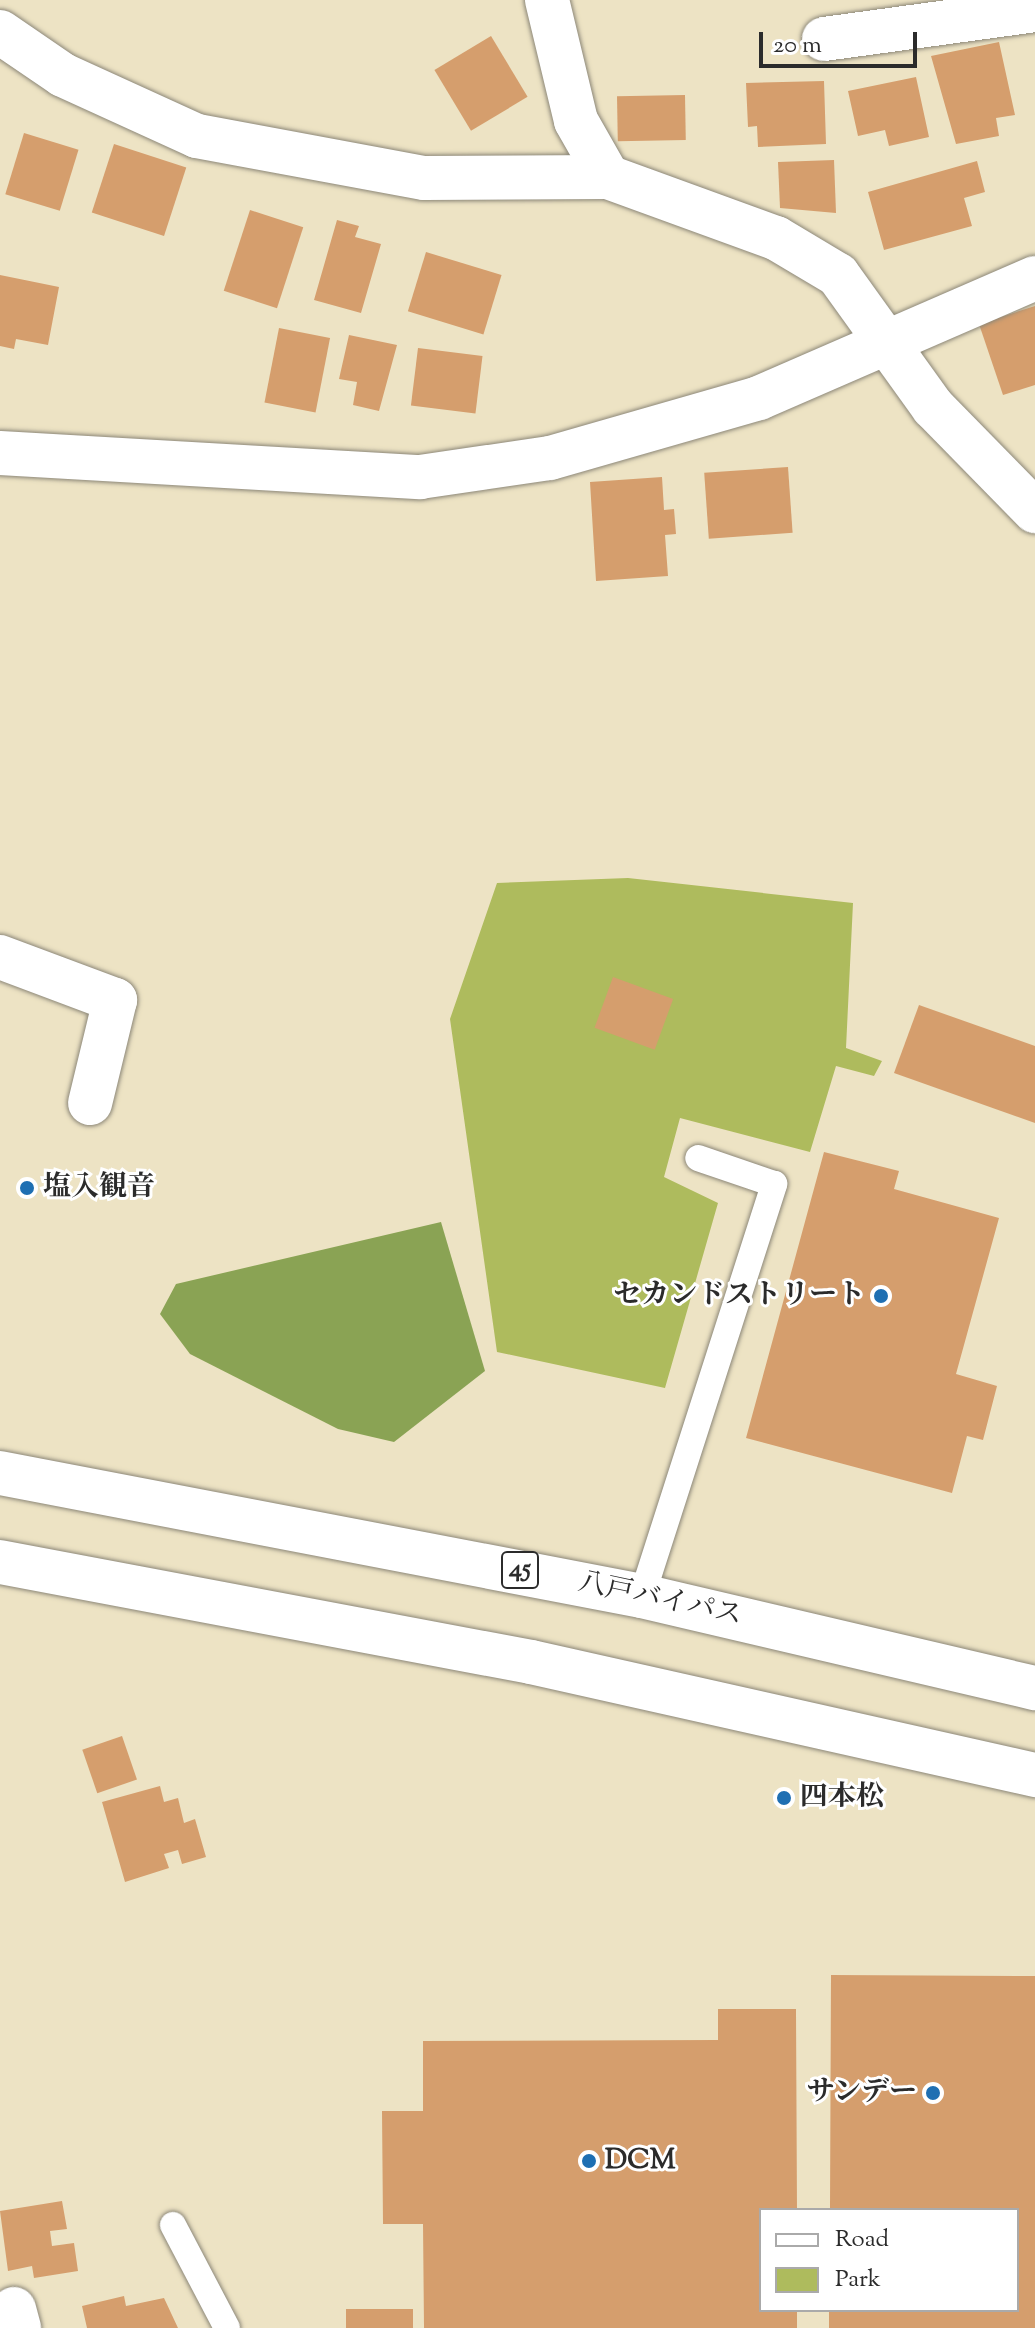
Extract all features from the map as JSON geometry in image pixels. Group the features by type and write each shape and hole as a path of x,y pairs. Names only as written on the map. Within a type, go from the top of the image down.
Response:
{"main road":[{"path":"547,0 576,121 608,177"},
{"path":"824,39 1035,10"},
{"path":"0,32 63,75 197,136 424,178 608,177 776,238 838,275 933,407 1035,511"},
{"path":"0,453 420,477 550,458 759,398 890,345 1035,278"},
{"path":"0,957 115,1000 90,1103"},
{"name":"八戸バイパス","path":"0,1473 642,1596 1035,1688"},
{"path":"0,1562 531,1662 1035,1775"}],"lane":[{"path":"642,1596 774,1184 698,1158"},
{"path":"173,2225 227,2328"}],"green space":[{"path":"628,878 853,903 846,1048 882,1061 874,1076 836,1066 810,1152 680,1118 664,1177 718,1203 665,1388 497,1352 450,1019 497,883"},
{"path":"441,1222 485,1371 394,1442 338,1429 190,1354 160,1314 176,1284"}],"building":[{"path":"491,36 528,97 471,131 434,70"},
{"path":"999,42 1015,115 996,118 999,136 956,144 931,56"},
{"path":"916,77 929,137 889,146 885,130 858,136 848,91"},
{"path":"824,81 826,144 758,147 757,126 748,127 746,83"},
{"path":"685,95 686,140 618,141 617,96"},
{"path":"24,133 79,150 60,211 5,194"},
{"path":"114,144 186,167 164,236 92,212"},
{"path":"834,160 836,213 780,208 778,162"},
{"path":"977,161 985,192 964,198 972,226 884,250 868,192"},
{"path":"250,210 303,227 277,308 224,291"},
{"path":"337,220 359,226 355,237 381,244 361,313 314,300"},
{"path":"426,252 502,275 483,334 408,311"},
{"path":"0,275 59,287 48,345 16,339 14,349 0,346"},
{"path":"1035,306 1035,385 1003,395 979,324"},
{"path":"279,328 330,338 316,413 264,403"},
{"path":"349,335 397,345 379,411 353,405 357,382 339,379"},
{"path":"418,348 483,356 475,413 411,406"},
{"path":"788,467 793,533 709,539 704,473"},
{"path":"662,477 664,510 674,509 676,534 665,535 668,576 596,581 590,482"},
{"path":"613,977 673,999 655,1050 595,1028"},
{"path":"919,1005 1035,1046 1035,1123 894,1073"},
{"name":"セカンドストリート","path":"824,1152 899,1171 894,1189 999,1218 956,1374 997,1386 983,1440 967,1436 952,1493 746,1438"},
{"path":"122,1736 137,1779 97,1793 82,1750"},
{"path":"160,1786 164,1802 178,1798 184,1823 195,1819 206,1857 182,1864 178,1850 164,1854 169,1868 125,1882 102,1802"},
{"name":"サンデー","path":"831,1975 1035,1976 1035,2328 829,2328 829,2312 1019,2312 1019,2208 830,2208"},
{"name":"DCM","path":"718,2009 796,2009 797,2208 759,2208 759,2312 797,2312 797,2328 424,2328 423,2224 383,2224 382,2111 423,2111 423,2041 718,2040"},
{"path":"62,2201 67,2229 50,2231 52,2246 74,2243 78,2271 34,2278 32,2266 8,2271 0,2211"},
{"path":"124,2296 126,2306 164,2298 178,2328 87,2328 82,2306"},
{"path":"346,2309 413,2309 413,2328 346,2328"}],"place":[{"name":"塩入観音","path":"27,1188"},
{"name":"セカンドストリート","path":"881,1296"},
{"name":"四本松","path":"784,1798"},
{"name":"サンデー","path":"933,2093"},
{"name":"DCM","path":"589,2161"}]}
